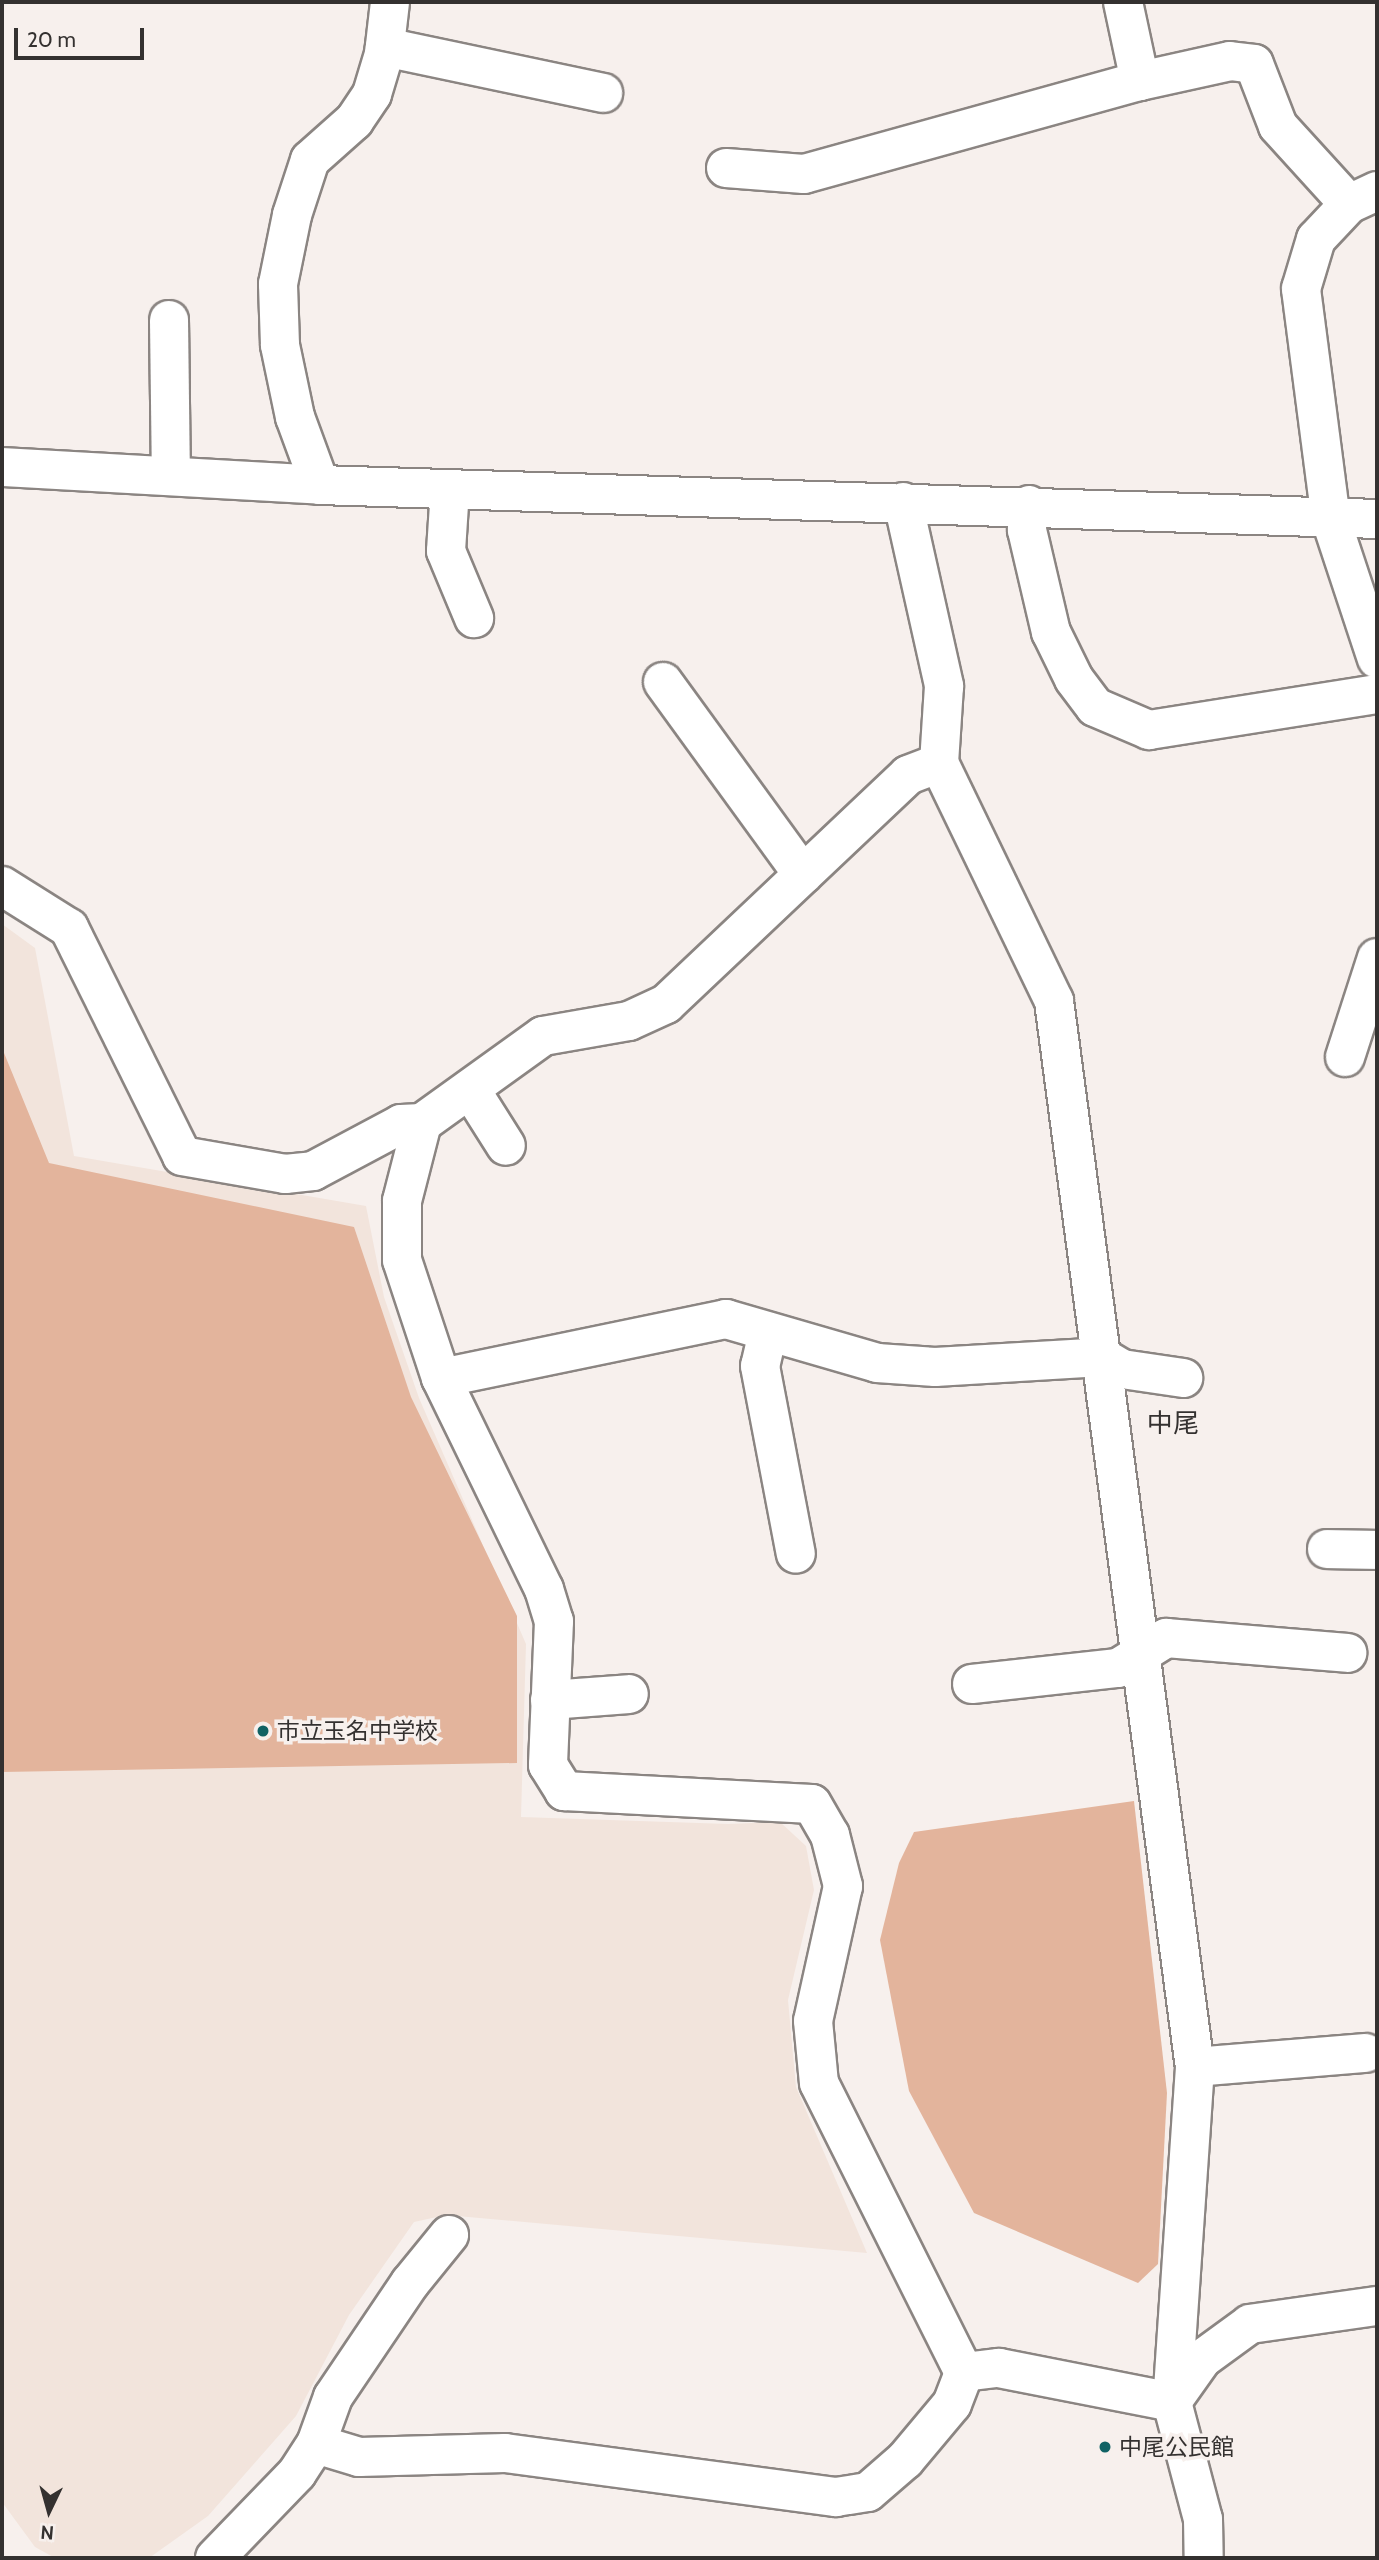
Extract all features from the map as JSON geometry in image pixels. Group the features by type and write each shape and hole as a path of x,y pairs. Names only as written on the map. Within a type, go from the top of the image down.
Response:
{"street":[{"path":"320,485 295,416 283,357 278,284 292,215 310,160 354,121 366,103 385,47 390,2"},
{"path":"1123,2 1140,81"},
{"path":"385,47 603,93"},
{"path":"726,168 804,174 1140,81 1230,61 1254,64 1278,125 1363,197 1316,239 1301,289 1331,520 1377,659"},
{"path":"169,320 171,474"},
{"path":"2,467 171,474 320,485 1029,505 1331,520 1377,519"},
{"path":"450,489 446,551 474,618"},
{"path":"903,502 944,686 939,763 1054,1001 1195,2067 1172,2402 1203,2519 1204,2558"},
{"path":"1029,505 1027,530 1051,632 1074,679 1095,707 1149,730 1377,694"},
{"path":"663,682 803,875"},
{"path":"2,886 69,928 182,1156 285,1174 313,1171 401,1124 422,1123 543,1036 629,1021 666,1004 908,775 939,763"},
{"path":"1345,1057 1375,944"},
{"path":"470,1089 506,1146"},
{"path":"316,2444 359,2456 505,2453 836,2497 868,2492 905,2459 951,2404 964,2372 819,2083 813,2021 843,1886 830,1835 812,1804 564,1791 548,1765 554,1621 544,1590 441,1378 402,1260 402,1201 422,1123"},
{"path":"441,1378 726,1320 877,1363 935,1367 1102,1357 1122,1369 1183,1378"},
{"path":"768,1332 760,1366 796,1555"},
{"path":"1327,1549 1377,1550"},
{"path":"972,1684 1118,1668 1140,1651 1166,1638 1347,1653"},
{"path":"550,1700 629,1695"},
{"path":"1195,2067 1365,2053"},
{"path":"215,2558 297,2473 316,2444 333,2397 410,2283 449,2235"},
{"path":"1172,2402 1202,2359 1250,2324 1377,2306"},
{"path":"964,2372 999,2368 1172,2402"}],"shaded area":[{"name":"市立玉名中学校","path":"2,924 35,948 74,1156 366,1206 384,1297 419,1398 526,1644 521,1817 728,1824 780,1822 806,1846 814,1890 788,2000 796,2087 867,2253 446,2215 414,2222 349,2315 296,2416 208,2516 149,2558 55,2558 35,2547 2,2502"},
{"path":"2,1048 49,1163 354,1227 411,1397 517,1616 517,1763 2,1772"},
{"path":"1134,1801 1167,2093 1158,2264 1138,2283 974,2213 909,2091 880,1940 899,1863 914,1832"}],"place":[{"name":"市立玉名中学校","path":"263,1731"},
{"name":"中尾公民館","path":"1105,2447"}],"district":[{"name":"中尾","path":"1173,1424"}]}
